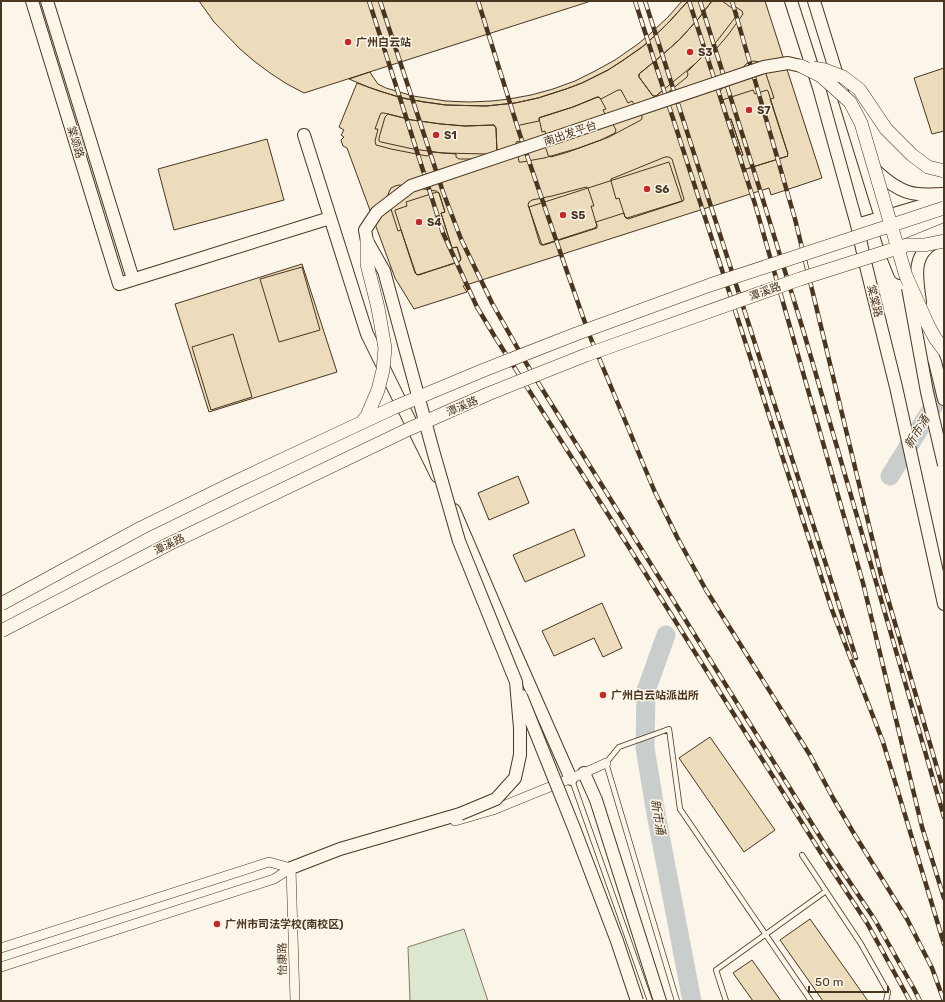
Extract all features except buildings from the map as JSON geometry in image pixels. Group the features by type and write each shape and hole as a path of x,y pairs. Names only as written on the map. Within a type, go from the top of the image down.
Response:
{"main road":[{"path":"801,66 826,70 843,77 859,89 886,129 912,155 928,167 944,171"},
{"path":"801,66 821,76 850,102 861,123 906,276 928,325 944,350"},
{"name":"潭溪路","path":"1,604 141,528 393,408 576,334 710,284 944,208"},
{"name":"潭溪路","path":"1,631 169,544 409,429 488,394 586,355 800,279 907,245 944,230"},
{"path":"1,614 174,520 346,436 358,428 367,416 378,390 383,370 385,348 378,308 367,264 367,241"},
{"path":"907,245 924,246 944,241"}],"street":[{"name":"棠颂路","path":"32,1 119,284 133,279 47,1"},
{"name":"棠棠路","path":"791,1 819,88 857,225 896,387 944,604"},
{"path":"814,1 892,253 935,362 944,399"},
{"name":"南出发平台","path":"367,241 365,230 377,212 411,186 764,67 788,63 801,66"},
{"path":"304,135 367,334 454,510 571,779"},
{"path":"863,158 884,178 899,189 916,194 944,194"},
{"path":"857,225 944,199"},
{"path":"133,279 330,218"},
{"path":"865,262 944,236"},
{"path":"924,335 917,276 918,264 922,253 930,245 944,236"},
{"path":"367,241 384,271 459,541 574,828 617,940 637,1001"},
{"path":"906,276 927,392 944,465"},
{"path":"1,966 274,879 292,868 340,850 460,814 496,799 515,778 520,755 520,728 516,682"},
{"path":"1,948 269,862 292,868 493,810 584,774 606,763"},
{"path":"584,774 596,800 660,1001"},
{"name":"怡康路","path":"292,868 295,1001"}],"lane":[{"path":"677,1001 606,763 619,747 669,729 680,809 811,1001"},
{"path":"571,779 650,1001"},
{"path":"802,855 861,944 888,992 886,1001"},
{"path":"726,1001 716,970 826,891"}],"green space":[{"path":"464,929 488,1001 410,1001 408,947"}],"waterway":[{"name":"新市涌","path":"890,476 944,389"},
{"name":"新市涌","path":"666,635 646,691 645,748 656,814 692,1001"}],"railway":[{"path":"369,1 443,233 477,307 821,853 867,923 910,1001"},
{"path":"380,1 443,192 461,239 492,303 526,363 827,848 875,920 920,1001"},
{"path":"478,1 520,135 589,334 654,490 677,537 706,590 810,755 853,832 907,919 932,968 944,1001"},
{"path":"635,1 832,610 883,742 944,944"},
{"path":"645,1 856,658"},
{"path":"689,1 755,204 863,583 922,827 944,898"},
{"path":"700,1 804,333 944,817"},
{"path":"732,1 795,219 881,575 944,792"}],"place":[{"name":"广州白云站","path":"348,42"},
{"name":"S3","path":"690,52"},
{"name":"S7","path":"749,110"},
{"name":"S1","path":"436,135"},
{"name":"S6","path":"647,189"},
{"name":"S5","path":"563,215"},
{"name":"S4","path":"419,222"},
{"name":"广州白云站派出所","path":"603,695"},
{"name":"广州市司法学校(南校区)","path":"217,924"}]}
